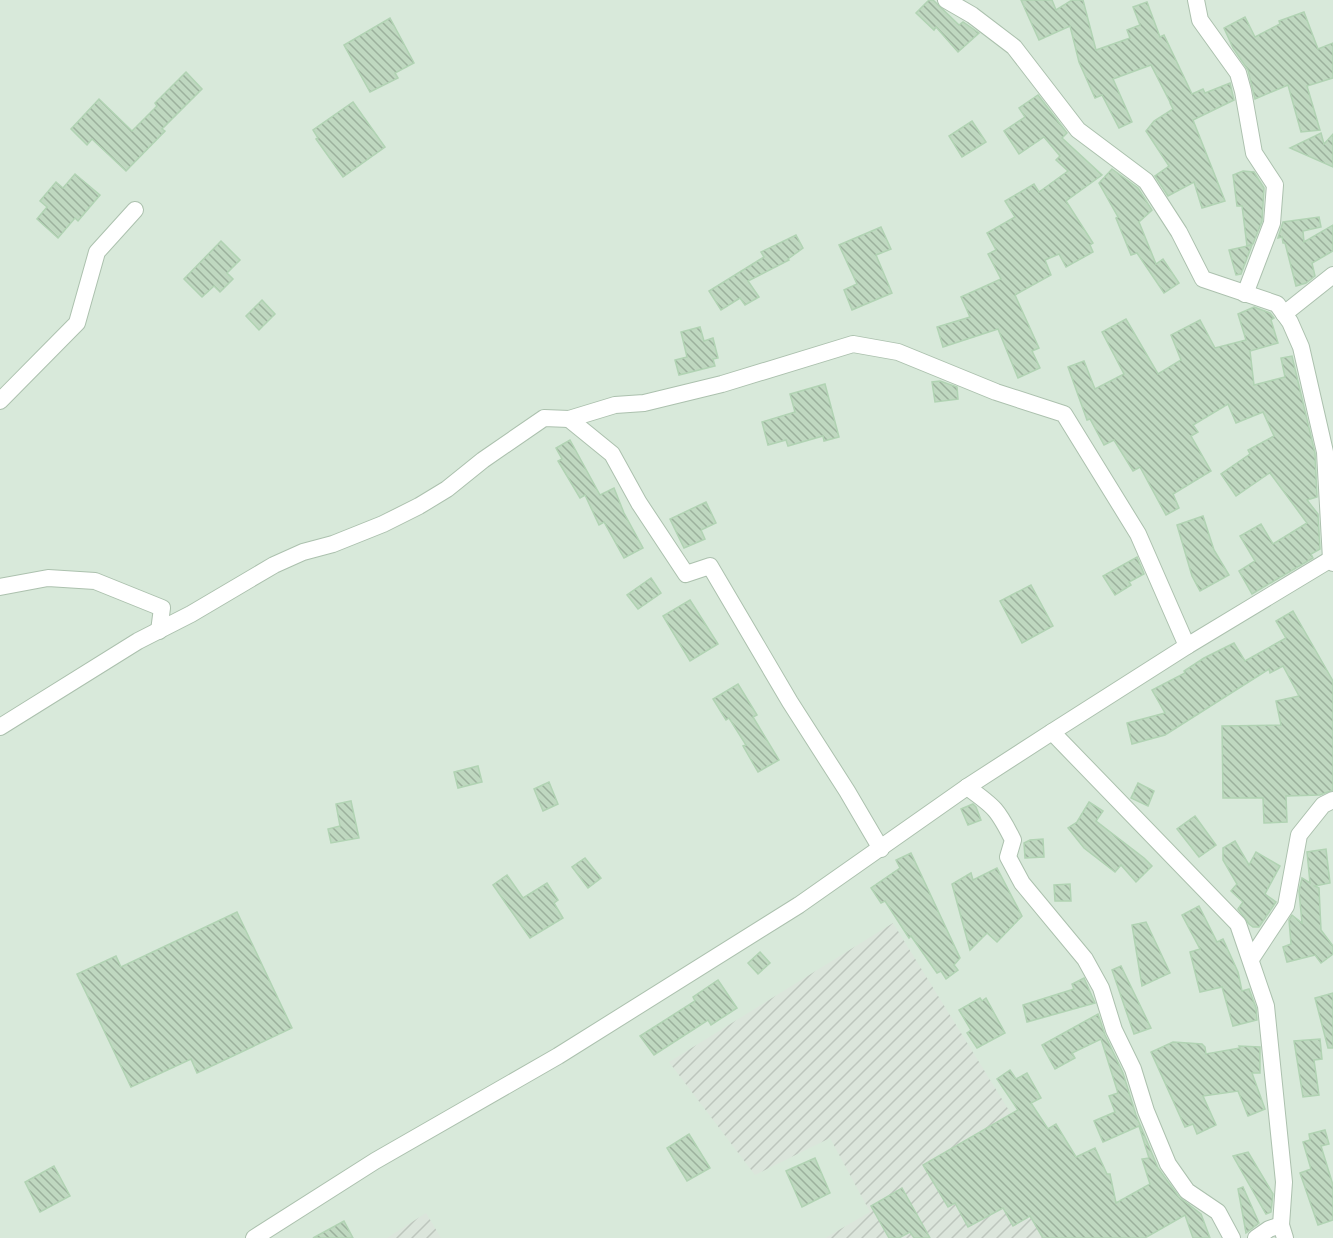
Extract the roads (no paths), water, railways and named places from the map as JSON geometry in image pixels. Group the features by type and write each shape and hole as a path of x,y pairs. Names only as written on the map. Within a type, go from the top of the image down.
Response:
{"street":[{"path":"254,1238 375,1161 558,1056 799,905 967,787 1052,732 1187,646 1332,561 1325,452 1301,347 1284,314 1277,304 1203,279 1179,232 1146,182 1078,130 1014,47 971,8 946,0"},
{"path":"1196,0 1200,20 1238,73 1254,153 1275,184 1272,223 1245,294"},
{"path":"0,401 78,323 96,252 135,210"},
{"path":"1284,314 1333,275"},
{"path":"0,727 138,641 191,614 274,565 303,552 333,544 383,524 419,506 447,489 483,460 544,418 569,419 615,405 644,403 722,384 853,344 898,352 996,392 1064,414 1138,534 1187,646"},
{"path":"569,419 612,454 639,503 686,573 710,566 790,702 881,849"},
{"path":"0,587 48,578 95,581 162,608 159,631"},
{"path":"1052,732 1238,924 1266,1006 1284,1182 1283,1232 1269,1229 1256,1238"},
{"path":"967,787 992,804 1001,814 1013,840 1008,857 1022,883 1085,959 1101,988 1114,1030 1133,1069 1146,1111 1168,1164 1187,1191 1218,1212 1232,1238"},
{"path":"1251,959 1286,906 1299,835 1323,805 1333,800"}]}
